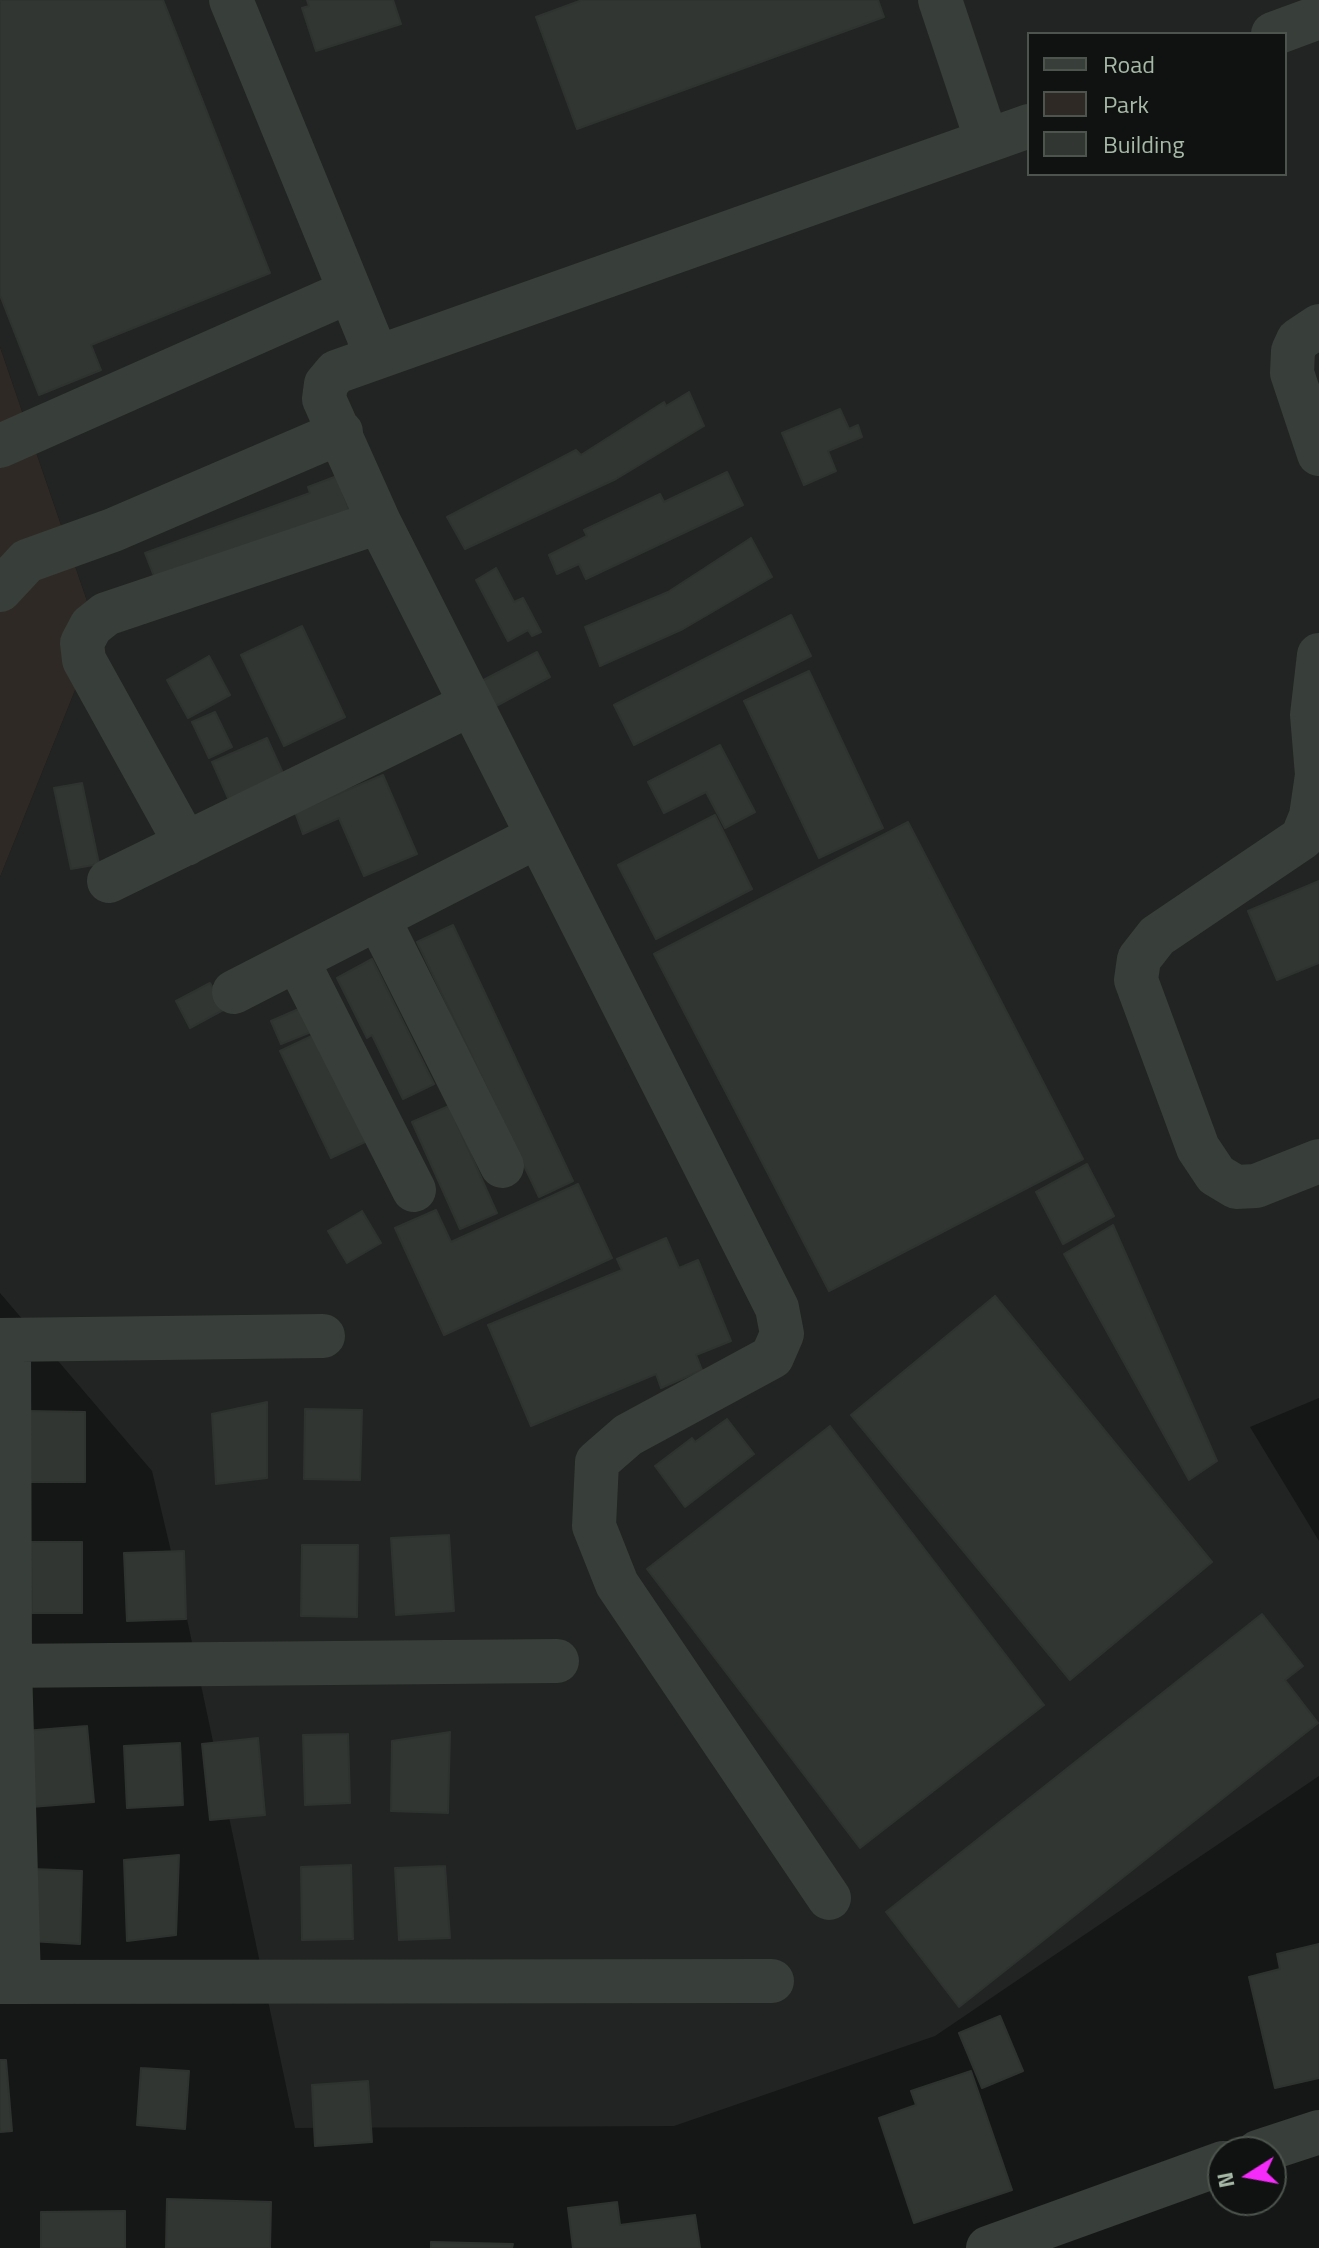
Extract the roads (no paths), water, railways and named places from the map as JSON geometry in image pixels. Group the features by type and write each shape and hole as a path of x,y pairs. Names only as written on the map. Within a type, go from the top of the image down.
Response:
{"street":[{"path":"231,0 377,357"},
{"path":"940,0 987,141"},
{"path":"1278,32 1319,17"},
{"path":"829,1898 617,1584 594,1526 597,1462 628,1435 772,1357 782,1334 777,1308 379,522 324,399 326,384 336,372 1027,127"},
{"path":"0,446 350,291"},
{"path":"1319,326 1298,340 1293,351 1292,373 1319,454"},
{"path":"0,590 27,561 113,530 341,432"},
{"path":"186,844 84,660 82,643 91,626 106,614 379,522"},
{"path":"1319,655 1312,715 1317,775 1311,816 1302,838 1157,936 1139,959 1136,980 1198,1148 1216,1175 1236,1187 1256,1186 1319,1161"},
{"path":"109,881 471,704"},
{"path":"234,992 538,836"},
{"path":"378,918 502,1166"},
{"path":"297,960 414,1190"},
{"path":"323,1336 4,1340 10,1982 772,1981"},
{"path":"5,1666 557,1661"},
{"path":"1287,2142 1319,2132"},
{"path":"988,2248 1207,2169"}]}
